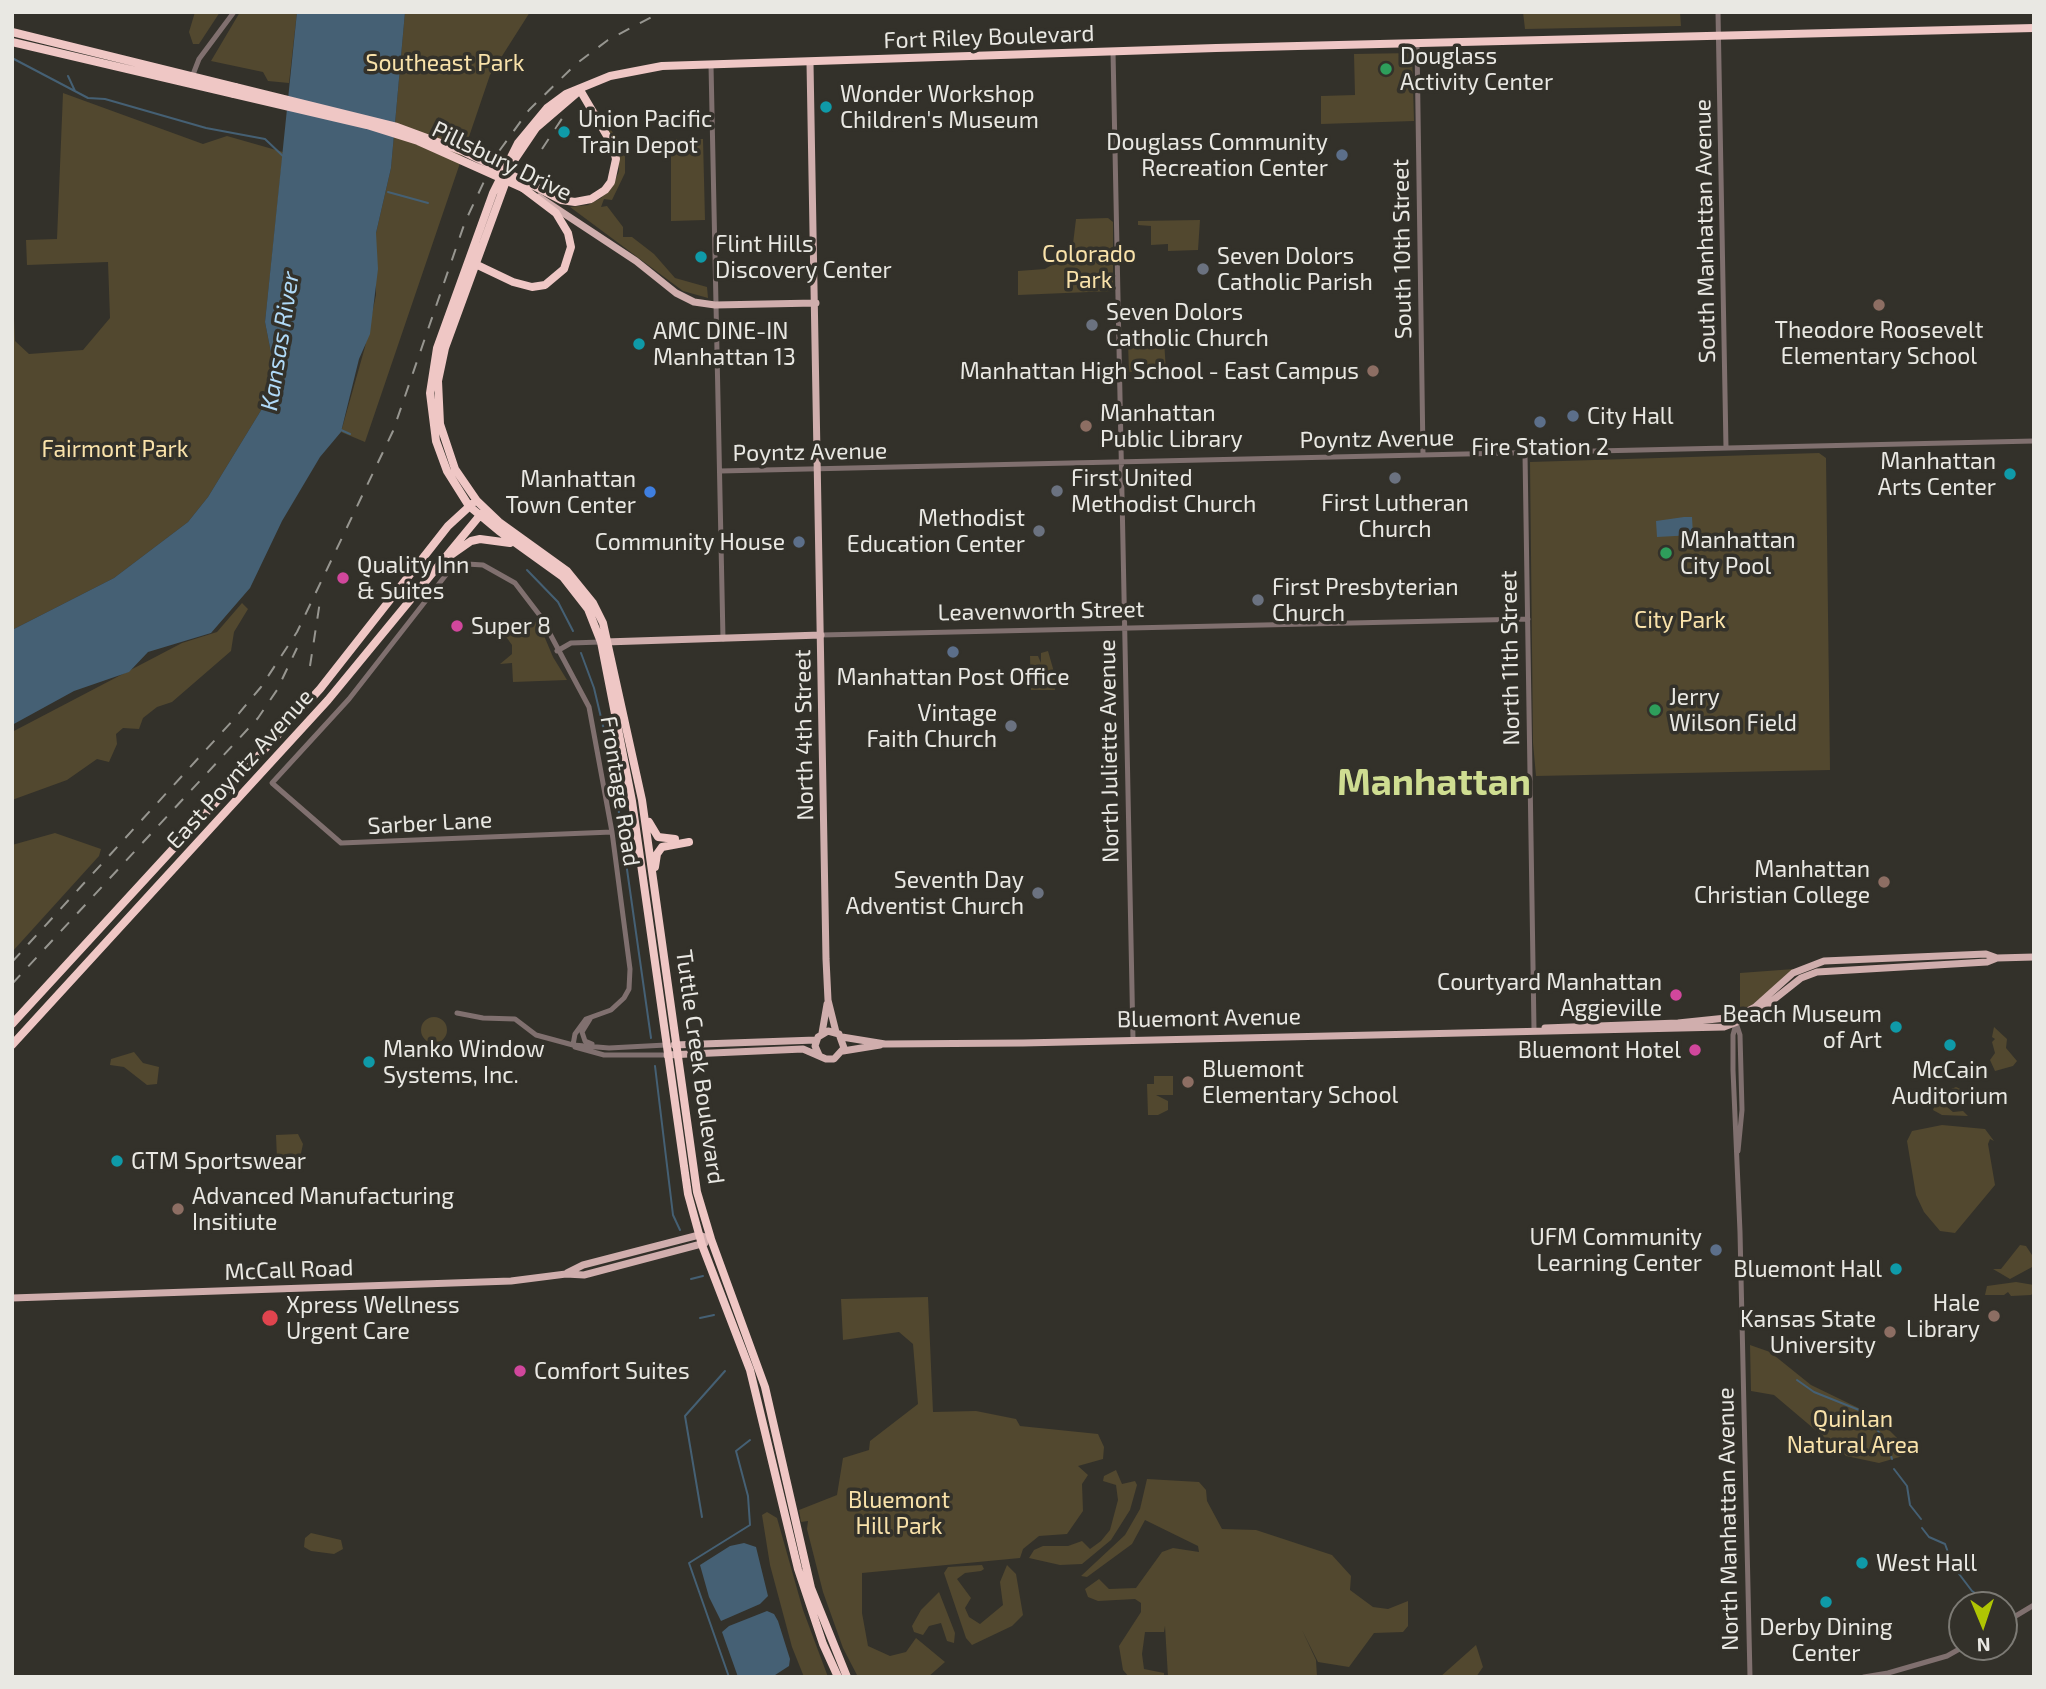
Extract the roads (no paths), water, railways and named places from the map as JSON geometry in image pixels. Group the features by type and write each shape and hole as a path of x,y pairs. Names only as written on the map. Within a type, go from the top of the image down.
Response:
{"highway":[{"name":"Fort Riley Boulevard","path":"473,503 456,487 436,441 430,393 437,348 518,154 536,128 580,90 610,76 634,69 711,65 1113,51 2034,28"},
{"name":"Pillsbury Drive","path":"12,32 191,80"},
{"name":"Pillsbury Drive","path":"12,42 235,90 367,125 418,141 525,185"},
{"path":"525,185 561,200 575,202 590,199 605,190 611,182 616,159 613,146 580,90"},
{"path":"471,262 513,282 532,287 545,285 564,270 571,247 568,233 556,212 525,185"},
{"name":"Fort Riley Boulevard","path":"471,262 445,348 438,395 440,424 448,453 473,503"},
{"path":"454,518 459,503 456,487"},
{"name":"Tuttle Creek Boulevard","path":"473,503 525,549 563,577 578,594 604,642 671,1045 677,1055 694,1176 711,1239 765,1387 802,1554 819,1612 847,1677"},
{"name":"East Poyntz Avenue","path":"12,1024 320,689 454,518 473,503"},
{"name":"Tuttle Creek Boulevard","path":"482,513 551,558 580,584 593,603 642,800 659,922 671,1045 667,1055 684,1174 701,1240 746,1359 798,1569 823,1644 838,1677"},
{"name":"East Poyntz Avenue","path":"12,1045 328,700 482,513"},
{"path":"442,560 465,545 481,539 502,541 525,549"},
{"path":"642,800 654,834 661,839 689,842 667,845 657,854 659,922"},
{"path":"763,1426 761,1406 765,1387 771,1377"}],"main road":[{"name":"North 4th Street","path":"810,63 828,1000 819,1037 819,1055"},
{"name":"Pillsbury Drive","path":"525,185 636,261 684,298 715,305 816,303"},
{"name":"Leavenworth Street","path":"604,642 821,635"},
{"path":"1736,1020 1793,973 1817,963 1986,954 1997,958 2034,957"},
{"name":"North 4th Street","path":"828,1000 843,1051"},
{"name":"Bluemont Avenue","path":"819,1055 834,1059 843,1051 884,1044 1534,1030 1559,1026 1736,1020"},
{"name":"Bluemont Avenue","path":"819,1037 839,1035 884,1044"},
{"path":"671,1045 819,1037"},
{"path":"667,1055 803,1049 819,1055"},
{"name":"McCall Road","path":"566,1273 583,1265 657,1247 711,1239"},
{"name":"McCall Road","path":"12,1298 511,1281 566,1273 584,1275 701,1240"},
{"path":"631,1263 657,1247"},
{"path":"611,1269 615,1262 633,1253"}],"street":[{"path":"191,80 200,59 234,12"},
{"name":"South Manhattan Avenue","path":"1718,12 1726,448"},
{"name":"South 10th Street","path":"1417,43 1423,455"},
{"name":"North Juliette Avenue","path":"1113,51 1133,1039"},
{"path":"711,65 723,639"},
{"name":"Poyntz Avenue","path":"720,471 2034,441"},
{"name":"North 11th Street","path":"1525,454 1534,1030"},
{"name":"Frontage Road","path":"272,783 349,699 449,570 458,566 483,565 515,583 531,601 589,707 612,832 631,978 629,989 619,1005 592,1016"},
{"name":"Leavenworth Street","path":"821,635 1528,619"},
{"name":"Leavenworth Street","path":"557,651 571,643 604,642"},
{"name":"Sarber Lane","path":"272,783 341,843 612,832"},
{"path":"457,1013 483,1018 515,1019 537,1035 573,1045 599,1048 671,1045"},
{"path":"592,1016 583,1037 599,1048"},
{"path":"573,1045 579,1025 592,1016"},
{"name":"North Manhattan Avenue","path":"1736,1020 1733,1035 1749,1677"},
{"path":"573,1045 583,1051 604,1055 667,1055"},
{"path":"2018,1615 2034,1605"},
{"path":"1864,1677 1948,1655"}],"water":[{"name":"Kansas River","path":"297,12 405,12 391,168 376,233 378,269 370,334 359,359 341,432 320,457 282,521 250,588 211,633 148,652 129,672 74,691 12,725 12,630 114,578 188,522 208,497 271,394 274,368 265,322"},
{"path":"1692,517 1693,535 1657,537 1656,521"},
{"path":"744,1543 756,1547 768,1596 760,1604 721,1621 709,1597 700,1565 730,1546"},
{"path":"767,1611 774,1614 778,1621 790,1659 789,1666 772,1677 738,1677 722,1632 729,1626"}],"waterway":[{"path":"12,58 88,98 105,99 206,128 265,139 285,158"},
{"path":"68,76 75,91"},
{"path":"388,192 428,203"},
{"path":"341,430 350,434"},
{"path":"527,570 558,602 573,631"},
{"path":"581,653 594,688 612,764 651,1038"},
{"path":"655,1066 673,1215 680,1230"},
{"path":"691,1279 703,1276"},
{"path":"700,1318 714,1315"},
{"path":"702,1517 685,1416 725,1371"},
{"path":"1797,1380 1814,1392 1864,1412 1887,1443 1892,1459"},
{"path":"729,1677 689,1563 750,1525 748,1496 736,1451 750,1440"},
{"path":"1894,1469 1907,1486 1910,1505 1921,1519"},
{"path":"1922,1528 1929,1537 1945,1544 1953,1566 1972,1591"}],"railway":[{"path":"12,962 235,718 261,687 297,632 393,431 465,222 497,154 529,110 576,64 608,40 661,12"},
{"path":"542,149 565,114"},
{"path":"310,666 321,595"},
{"path":"12,984 258,718 277,690 297,648"}],"place":[{"name":"Douglass Activity Center","path":"1386,69"},
{"name":"Wonder Workshop Children's Museum","path":"826,107"},
{"name":"Union Pacific Train Depot","path":"564,132"},
{"name":"Douglass Community Recreation Center","path":"1342,155"},
{"name":"Flint Hills Discovery Center","path":"701,257"},
{"name":"Seven Dolors Catholic Parish","path":"1203,269"},
{"name":"Theodore Roosevelt Elementary School","path":"1879,305"},
{"name":"Seven Dolors Catholic Church","path":"1092,325"},
{"name":"AMC DINE-IN Manhattan 13","path":"639,344"},
{"name":"Manhattan High School - East Campus","path":"1373,371"},
{"name":"City Hall","path":"1573,416"},
{"name":"Fire Station 2","path":"1540,422"},
{"name":"Manhattan Public Library","path":"1086,426"},
{"name":"Manhattan Arts Center","path":"2010,474"},
{"name":"First Lutheran Church","path":"1395,478"},
{"name":"First United Methodist Church","path":"1057,491"},
{"name":"Manhattan Town Center","path":"650,492"},
{"name":"Methodist Education Center","path":"1039,531"},
{"name":"Community House","path":"799,542"},
{"name":"Manhattan City Pool","path":"1666,553"},
{"name":"Quality Inn & Suites","path":"343,578"},
{"name":"First Presbyterian Church","path":"1258,600"},
{"name":"Super 8","path":"457,626"},
{"name":"Manhattan Post Office","path":"953,652"},
{"name":"Jerry Wilson Field","path":"1655,710"},
{"name":"Vintage Faith Church","path":"1011,726"},
{"name":"Manhattan Christian College","path":"1884,882"},
{"name":"Seventh Day Adventist Church","path":"1038,893"},
{"name":"Courtyard Manhattan Aggieville","path":"1676,995"},
{"name":"Beach Museum of Art","path":"1896,1027"},
{"name":"McCain Auditorium","path":"1950,1045"},
{"name":"Bluemont Hotel","path":"1695,1050"},
{"name":"Manko Window Systems, Inc.","path":"369,1062"},
{"name":"Bluemont Elementary School","path":"1188,1082"},
{"name":"GTM Sportswear","path":"117,1161"},
{"name":"Advanced Manufacturing Insitiute","path":"178,1209"},
{"name":"UFM Community Learning Center","path":"1716,1250"},
{"name":"Bluemont Hall","path":"1896,1269"},
{"name":"Hale Library","path":"1994,1316"},
{"name":"Xpress Wellness Urgent Care","path":"270,1318"},
{"name":"Kansas State University","path":"1890,1332"},
{"name":"Comfort Suites","path":"520,1371"},
{"name":"West Hall","path":"1862,1563"},
{"name":"Derby Dining Center","path":"1826,1602"}],"district":[{"name":"Manhattan","path":"1434,783"}],"park label":[{"name":"Southeast Park","path":"445,63"},
{"name":"Colorado Park","path":"1089,267"},
{"name":"Fairmont Park","path":"115,449"},
{"name":"City Park","path":"1680,620"},
{"name":"Quinlan Natural Area","path":"1853,1432"},
{"name":"Bluemont Hill Park","path":"899,1513"}]}
